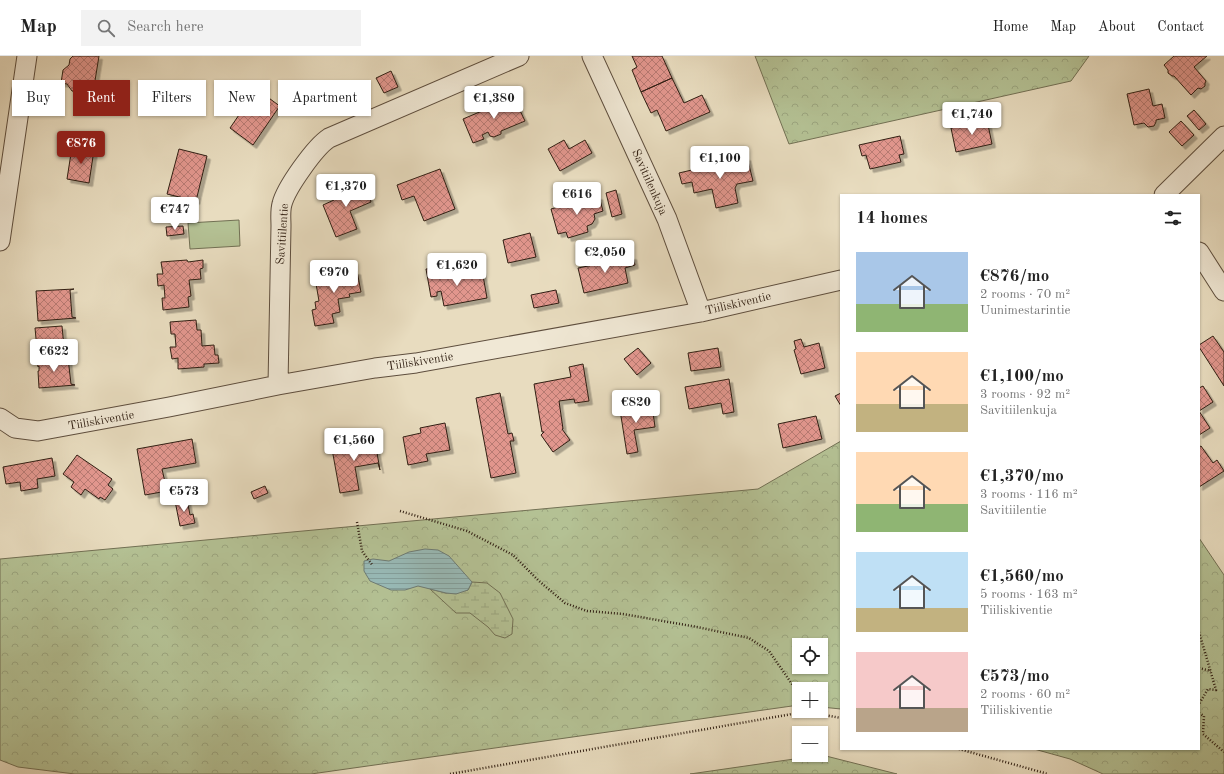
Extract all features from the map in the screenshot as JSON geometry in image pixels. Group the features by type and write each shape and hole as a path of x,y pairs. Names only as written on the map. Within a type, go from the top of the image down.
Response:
{"street":[{"path":"0,241 27,56"},
{"name":"Savitiilentie","path":"278,384 282,204 290,187 305,165 322,143 329,138 519,56"},
{"name":"Savitiilenkuja","path":"592,56 640,158 667,220 701,312"},
{"path":"1165,194 1224,136"},
{"path":"1200,254 1224,291"},
{"name":"Tiiliskiventie","path":"0,418 15,428 38,431 169,407 278,384 375,368 424,362 701,312 840,280"}],"path":[{"path":"400,511 467,531 513,555 539,581 565,602 587,611 623,614 749,638 769,651 792,684"},
{"path":"357,522 362,550 373,566"},
{"path":"1200,635 1216,690 1208,689 1200,702"},
{"path":"1200,668 1211,671"},
{"path":"450,774 792,714"},
{"path":"1200,714 1204,716 1203,734 1224,752"},
{"path":"828,716 840,718"},
{"path":"963,750 1048,774"}],"green space":[{"path":"755,56 1089,56 1071,81 789,144"},
{"path":"239,220 240,246 190,249 188,223"},
{"path":"840,442 840,709 828,708 828,682 792,682 792,706 311,774 75,774 18,767 0,760 0,559 758,489"},
{"path":"1200,539 1224,575 1224,774 1103,774 1070,759 1038,750 1200,750"},
{"path":"472,582 487,583 500,593 513,619 512,634 505,638 495,635 488,627 470,613 456,613 430,589 446,593 468,590"},
{"path":"828,757 897,774 690,774 792,759 792,762 828,762"}],"water":[{"path":"425,549 438,550 449,556 472,582 468,590 456,594 418,586 405,590 391,590 370,581 364,571 364,561 373,559 389,561 409,552"}],"building":[{"path":"73,56 99,56 95,80 73,80 72,91 67,84 65,84 65,80 61,80 63,70 69,65 70,59"},
{"path":"632,56 662,56 672,78 641,92 632,70 637,67"},
{"path":"1174,56 1207,56 1194,67 1206,81 1205,86 1201,89 1198,88 1191,95 1174,76 1168,73 1168,70 1164,65"},
{"path":"391,71 398,87 384,93 376,78"},
{"path":"672,78 684,103 702,95 710,112 666,131 657,110 651,113 641,92"},
{"path":"1149,89 1153,106 1162,104 1165,118 1156,120 1154,126 1148,127 1144,123 1134,125 1127,94"},
{"path":"513,96 525,121 501,131 501,134 494,137 490,136 488,132 482,135 484,139 473,143 463,119 503,102"},
{"path":"270,99 278,105 278,108 253,145 230,128 238,116 270,116"},
{"path":"1194,110 1206,124 1199,130 1187,116"},
{"path":"987,120 992,144 956,152 951,128"},
{"path":"1181,121 1194,135 1182,146 1169,132"},
{"path":"900,136 904,154 899,155 901,162 870,169 866,155 862,156 859,145"},
{"path":"564,140 569,149 585,140 592,153 560,171 548,149"},
{"path":"72,147 94,150 89,183 67,179"},
{"path":"179,149 207,156 196,201 167,194"},
{"path":"747,157 753,181 737,184 735,188 738,203 716,208 712,189 694,193 692,182 682,184 679,173"},
{"path":"440,169 455,209 424,221 414,196 402,200 397,185"},
{"path":"362,181 371,202 350,211 357,229 336,237 323,205 334,200 331,193"},
{"path":"616,190 622,214 612,217 606,193"},
{"path":"599,196 603,211 594,214 595,219 592,224 587,226 588,232 568,238 566,232 558,234 551,209"},
{"path":"183,226 184,234 167,236 166,227"},
{"path":"530,233 536,257 508,263 503,240"},
{"path":"633,256 635,265 625,268 628,283 584,293 578,268 598,264 600,260 607,259 610,261"},
{"path":"187,260 188,262 203,260 203,268 200,269 201,279 189,280 191,296 188,297 189,307 163,310 162,298 165,298 164,285 158,286 157,274 163,274 161,262"},
{"path":"437,268 439,277 482,270 487,298 444,306 441,291 437,292 437,296 431,297 426,269"},
{"path":"351,269 351,272 357,271 361,292 349,294 350,297 338,299 340,312 332,314 334,323 315,326 312,310 316,309 315,302 319,301 315,278 332,275 332,273"},
{"path":"74,289 70,290 72,317 76,318 38,321 36,291"},
{"path":"556,290 559,303 534,308 531,295"},
{"path":"196,320 197,330 201,330 202,346 214,345 215,355 218,355 219,363 204,364 204,367 178,369 178,358 172,359 170,347 176,347 175,334 171,334 170,322"},
{"path":"62,326 64,347 37,349 35,328"},
{"path":"1213,336 1224,352 1224,386 1200,349 1200,344"},
{"path":"801,339 804,347 819,343 825,368 801,374 794,350 796,349 794,341"},
{"path":"638,348 651,363 637,375 624,359"},
{"path":"718,348 721,367 691,371 688,353"},
{"path":"72,357 68,358 71,384 75,385 39,388 39,366 38,367 37,360"},
{"path":"583,364 589,401 575,403 574,399 559,401 562,429 570,440 553,452 541,435 544,432 542,432 534,384 571,377 569,367"},
{"path":"729,379 734,412 723,414 721,403 689,409 685,387"},
{"path":"1203,386 1213,402 1200,410 1200,388"},
{"path":"500,393 508,434 512,433 514,441 510,441 516,473 491,478 476,398"},
{"path":"840,394 840,404 835,396"},
{"path":"652,405 655,427 634,430 638,452 627,454 620,410"},
{"path":"1200,413 1210,428 1200,434"},
{"path":"816,416 822,439 783,448 778,424"},
{"path":"445,423 450,450 426,454 428,461 408,465 403,437 421,433 420,428"},
{"path":"374,436 380,470 378,463 355,467 359,490 340,493 332,449 350,446 349,440"},
{"path":"192,439 196,463 162,469 167,491 145,495 137,449"},
{"path":"1200,446 1213,463 1217,460 1224,471 1200,486"},
{"path":"77,455 112,479 108,485 113,489 105,500 100,497 99,499 85,489 81,495 71,487 74,482 63,474"},
{"path":"52,458 55,476 37,479 38,488 21,491 20,482 6,484 3,467"},
{"path":"265,486 268,493 254,499 251,492"},
{"path":"187,499 190,515 193,514 195,523 180,526 175,501"}]}
